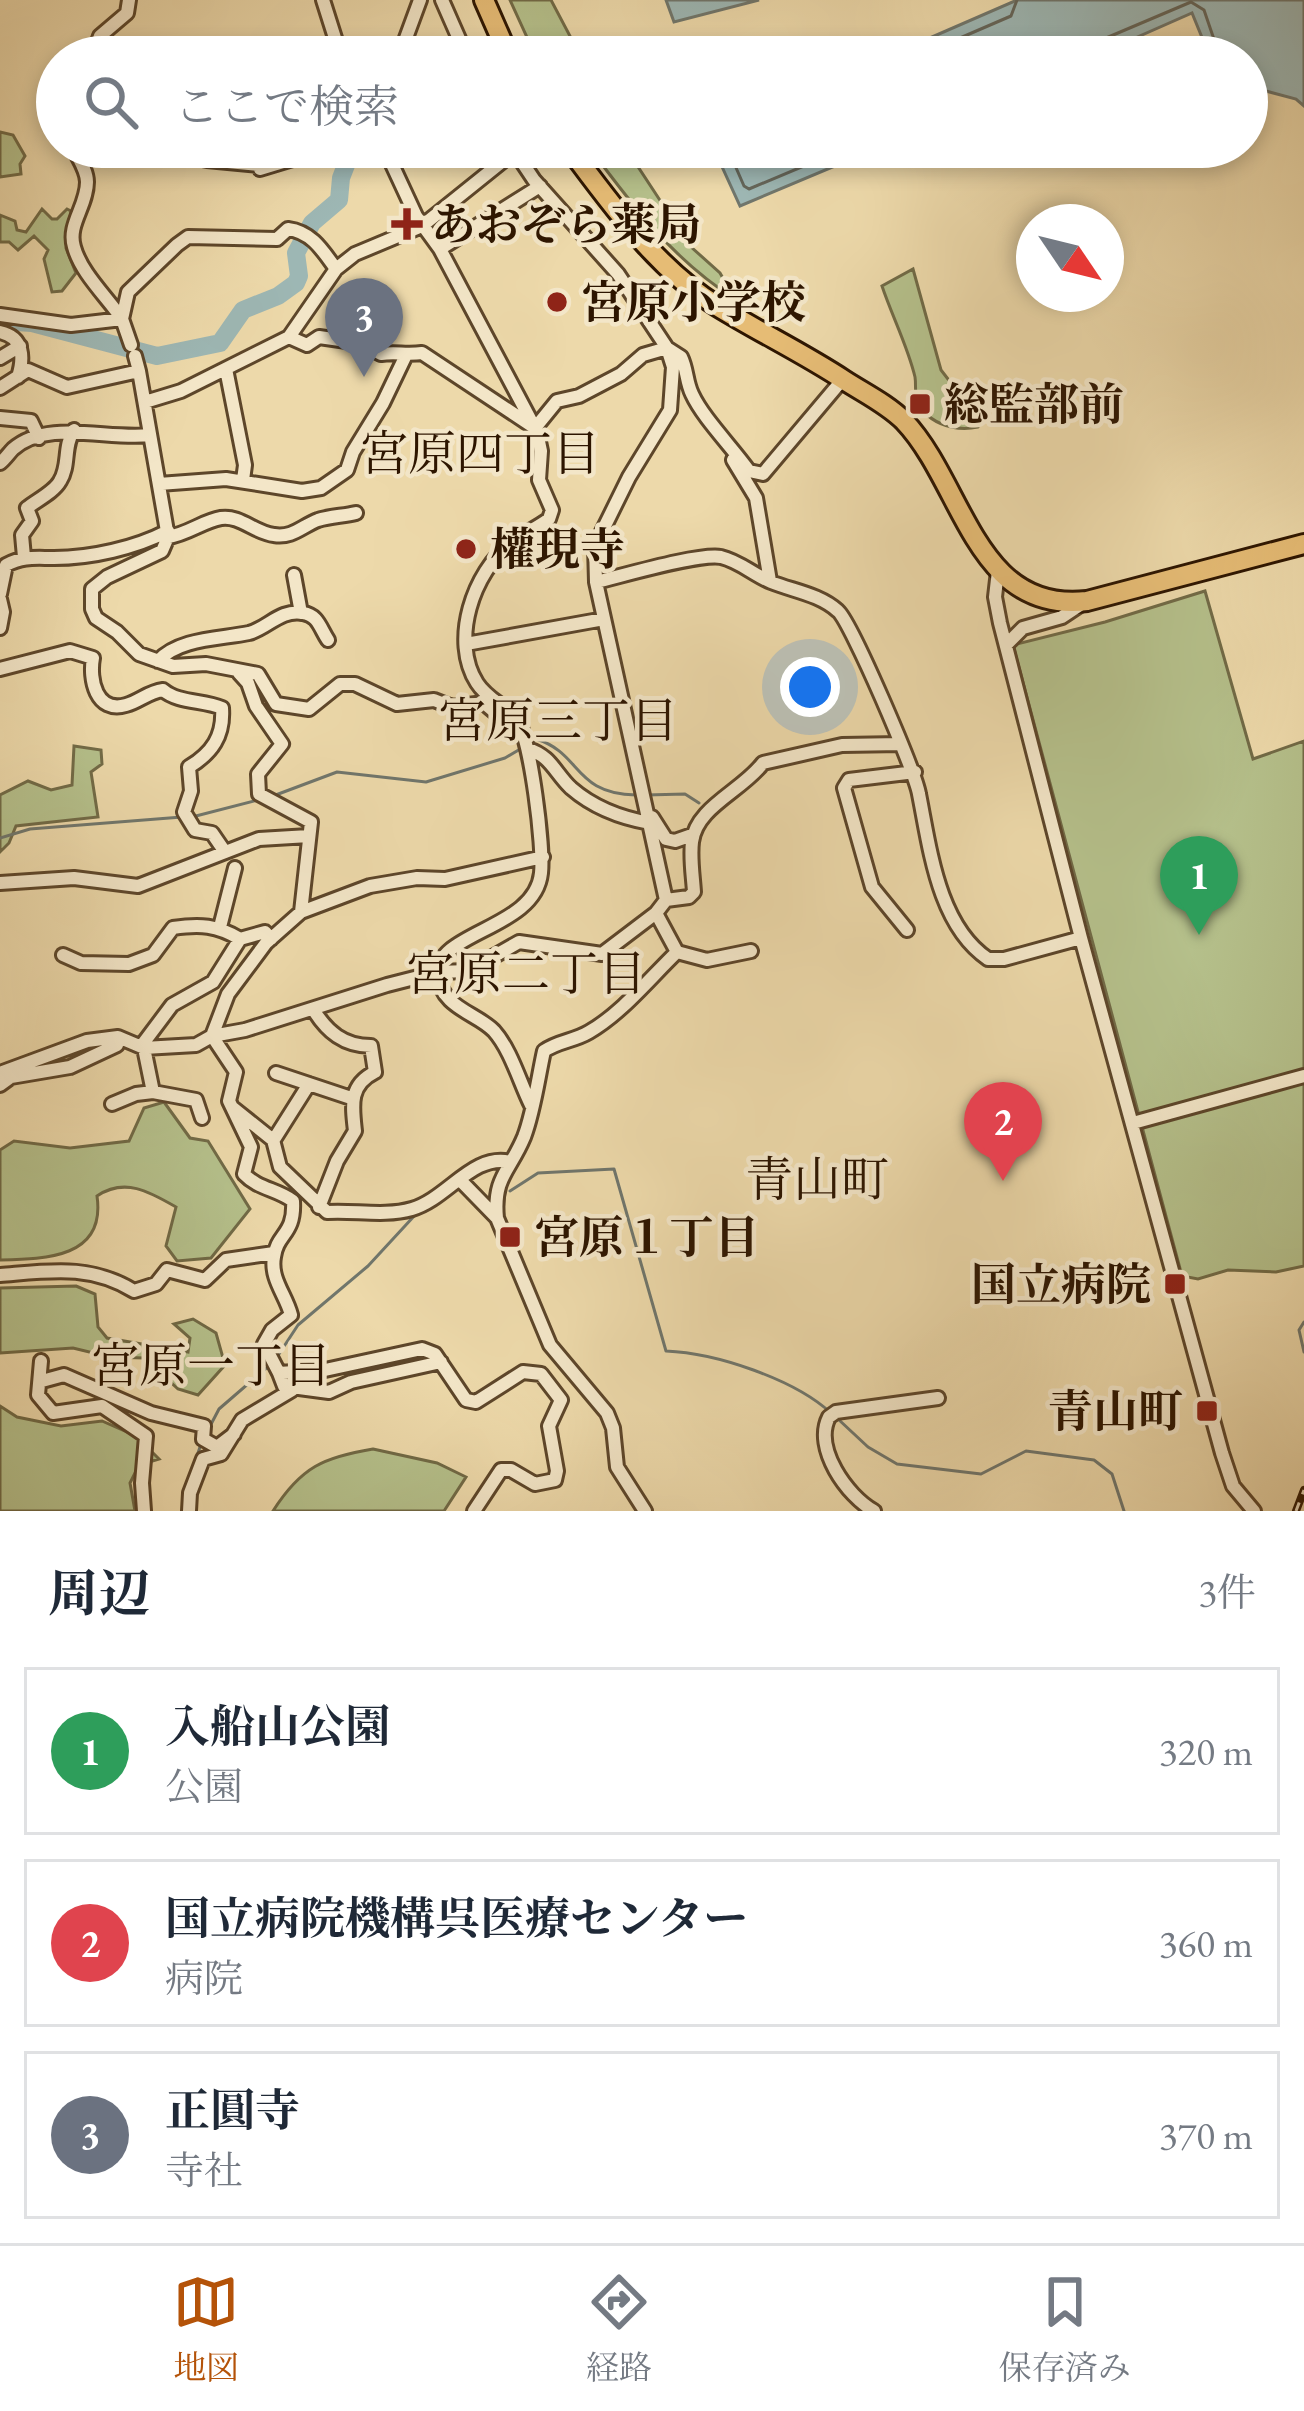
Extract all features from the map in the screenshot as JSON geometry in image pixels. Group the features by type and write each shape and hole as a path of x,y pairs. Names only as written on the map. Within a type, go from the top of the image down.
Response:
{"highway":[{"path":"484,0 499,36"},
{"path":"584,168 656,259 715,305 843,379 904,422 939,470 972,536 998,571 1034,594 1069,603 1088,601 1304,544"}],"street":[{"path":"100,36 127,14 129,0"},
{"path":"323,0 335,36"},
{"path":"407,36 420,0"},
{"path":"442,0 458,36"},
{"path":"83,168 87,186 73,228 73,245 122,319 140,371 168,534 162,551 92,589 96,618 139,654 172,666 206,664 258,674 276,704 297,710 308,709 340,684 355,683 397,704 434,700 452,707 484,703 550,760 570,787 619,818 649,816"},
{"path":"394,168 536,428 541,451 539,480 552,510 551,516 509,544 486,569 470,614 466,644 473,678 515,718 526,742 543,857 538,892 520,910 446,951 437,972 460,1011 491,1028 500,1039 530,1105"},
{"path":"145,402 166,398 289,337 336,269 355,254 422,226 491,168"},
{"path":"526,168 606,258 667,348 673,367 670,410 595,546 596,582 666,900"},
{"path":"440,249 540,186"},
{"path":"122,319 128,292 188,237 277,239 288,229 319,244 336,269"},
{"path":"0,315 71,325 122,319"},
{"path":"0,332 20,346 18,377"},
{"path":"289,337 307,345 314,338 361,344 381,354 394,350 406,355 422,353 536,428"},
{"path":"0,358 20,346"},
{"path":"536,428 557,401 579,396 621,374 643,355 667,348 681,357 690,392 756,498 770,581"},
{"path":"159,484 184,479 243,481 309,491 336,481 347,470 352,452 406,355"},
{"path":"0,388 28,370 67,387 140,371"},
{"path":"226,370 245,464 243,481"},
{"path":"711,423 749,471 763,474 843,379"},
{"path":"0,418 31,421 39,438"},
{"path":"0,463 14,448 74,430 126,438 149,435"},
{"path":"24,556 22,535 32,521 27,508 59,486 67,441 74,430"},
{"path":"309,491 319,520"},
{"path":"0,628 6,565 24,556 90,555 168,534 186,534 216,518 233,517 276,536 292,535 319,520 356,513"},
{"path":"596,582 716,556 841,613 915,772 930,848 950,912 965,940 992,959 1081,938"},
{"path":"998,571 995,598 1081,938 1222,1453 1233,1486 1254,1511"},
{"path":"294,575 302,613"},
{"path":"1006,645 1023,628 1062,617 1088,601"},
{"path":"158,661 163,654 188,645 255,632 282,615 302,613 318,621 328,640"},
{"path":"466,644 604,619"},
{"path":"0,669 70,651 93,658 89,677 97,695 110,705 125,705 146,693 164,690 173,698 200,699 222,708 223,723 213,748 189,767 191,791 184,812 195,830 212,833 225,851"},
{"path":"238,673 248,682 256,706 282,744 258,774 259,794 311,822 301,912"},
{"path":"0,1085 11,1077 70,1067 121,1043 196,1045 212,1036 437,972 468,971 519,941 602,954 666,900 694,892 692,836 708,808 748,783 763,763 842,745 901,744"},
{"path":"827,785 915,772"},
{"path":"849,780 844,788 872,887 907,931"},
{"path":"649,816 665,838 675,841 692,836"},
{"path":"0,883 74,878 138,886 259,839 309,836"},
{"path":"212,1036 228,994 271,939 301,912 370,886 445,879 543,857"},
{"path":"220,927 235,868"},
{"path":"656,913 677,952 707,960 751,951"},
{"path":"63,955 81,963 129,964 153,955 173,928 198,924 220,927 240,938 265,932 271,939"},
{"path":"153,1092 143,1047 172,1005 213,982 240,938"},
{"path":"645,1511 617,1466 607,1413 550,1346 497,1218 495,1196 526,1134 544,1051 601,1024 677,952"},
{"path":"313,1009 328,1031 354,1046 371,1046 375,1072 363,1078 351,1098 355,1131 319,1207"},
{"path":"212,1036 236,1072 229,1102 251,1147 244,1174 261,1188 293,1201 289,1233 274,1253 274,1276 290,1315 264,1344 284,1386 328,1392 351,1382 441,1362"},
{"path":"0,1073 87,1041 118,1037 143,1047"},
{"path":"276,1073 351,1098"},
{"path":"1132,1123 1304,1076"},
{"path":"273,1141 309,1084"},
{"path":"112,1104 153,1092 196,1100 202,1118"},
{"path":"232,1108 273,1141 280,1167 327,1212 415,1209 461,1181 476,1166 494,1158 509,1162"},
{"path":"461,1181 497,1218"},
{"path":"0,1275 87,1270 134,1291 155,1284 167,1270 205,1280 226,1260 274,1253"},
{"path":"278,1373 325,1370 422,1349 435,1354 466,1400 476,1402 523,1372 541,1374 561,1400 549,1426 557,1471 554,1480 536,1484 511,1470 501,1470 475,1511"},
{"path":"41,1360 38,1395 53,1413 102,1406 146,1436 144,1511"},
{"path":"42,1381 64,1375 151,1413 204,1426 203,1439 217,1447 234,1434"},
{"path":"189,1511 190,1493 203,1459 221,1454 242,1420 292,1390"},
{"path":"874,1511 832,1463 823,1443 832,1415 938,1398"}],"green space":[{"path":"510,0 551,0 570,36 526,36"},
{"path":"0,132 13,135 25,156 21,174 0,177"},
{"path":"605,168 639,168 690,246 720,273 735,299 692,267"},
{"path":"42,209 52,219 71,211 66,248 76,273 62,291 52,292 44,259 48,250 34,236 18,250 9,242 0,242 0,215 26,232"},
{"path":"913,269 941,370 958,392 976,395 982,421 978,427 941,424 925,413 916,396 912,366 882,286"},
{"path":"1205,591 1253,759 1304,741 1304,1266 1276,1272 1228,1270 1198,1279 1182,1276 1013,645"},
{"path":"74,746 101,750 102,764 91,772 98,817 16,826 0,852 0,795 28,781 51,790 72,785"},
{"path":"164,1102 190,1138 208,1141 250,1209 211,1258 177,1261 166,1246 176,1207 127,1187 97,1196 92,1232 69,1251 0,1260 0,1150 14,1141 70,1148 129,1141 144,1108"},
{"path":"76,1286 95,1294 98,1327 107,1338 188,1352 190,1338 174,1324 193,1319 216,1333 225,1365 198,1395 178,1389 144,1358 110,1357 73,1348 0,1353 0,1288"},
{"path":"0,1406 17,1417 61,1426 102,1421 136,1436 159,1459 139,1465 130,1483 135,1511 0,1511"},
{"path":"373,1449 437,1463 466,1477 444,1511 273,1511 315,1466"}],"water":[{"path":"666,0 759,0 674,22"},
{"path":"1017,0 1304,0 1304,106 1268,92 1268,36 1201,36 1192,13 1140,36 934,36"},
{"path":"723,168 830,168 740,206"}],"waterway":[{"path":"0,321 32,323 157,356 220,343 243,310 296,283 296,253 312,223 339,200 345,168"},
{"path":"530,743 536,739 551,745 600,788 636,795"},
{"path":"273,796 337,772 426,782 505,758 522,748"},
{"path":"646,795 685,794 699,803"},
{"path":"192,817 258,800"},
{"path":"0,838 30,829 182,817"},
{"path":"510,1191 538,1173 614,1169 666,1351 753,1370 797,1389 831,1413"},
{"path":"277,1357 298,1325 368,1266 416,1214"},
{"path":"1304,1322 1299,1330 1304,1352"},
{"path":"208,1430 219,1409 271,1364"},
{"path":"838,1419 868,1447 897,1464 981,1474 1026,1451 1094,1460 1112,1474 1124,1511"},
{"path":"189,1480 201,1444"}],"railway":[{"path":"1296,1511 1304,1490"}],"place":[{"name":"あおぞら薬局","path":"407,224"},
{"name":"宮原小学校","path":"557,302"},
{"name":"正圓寺","path":"364,377"},
{"name":"総監部前","path":"920,404"},
{"name":"權現寺","path":"466,549"},
{"name":"入船山公園","path":"1199,935"},
{"name":"国立病院機構呉医療センター","path":"1003,1181"},
{"name":"宮原１丁目","path":"510,1237"},
{"name":"国立病院","path":"1175,1284"},
{"name":"青山町","path":"1207,1411"}],"district":[{"name":"宮原四丁目","path":"480,453"},
{"name":"宮原三丁目","path":"558,720"},
{"name":"宮原二丁目","path":"526,973"},
{"name":"青山町","path":"817,1179"},
{"name":"宮原一丁目","path":"211,1365"}]}
